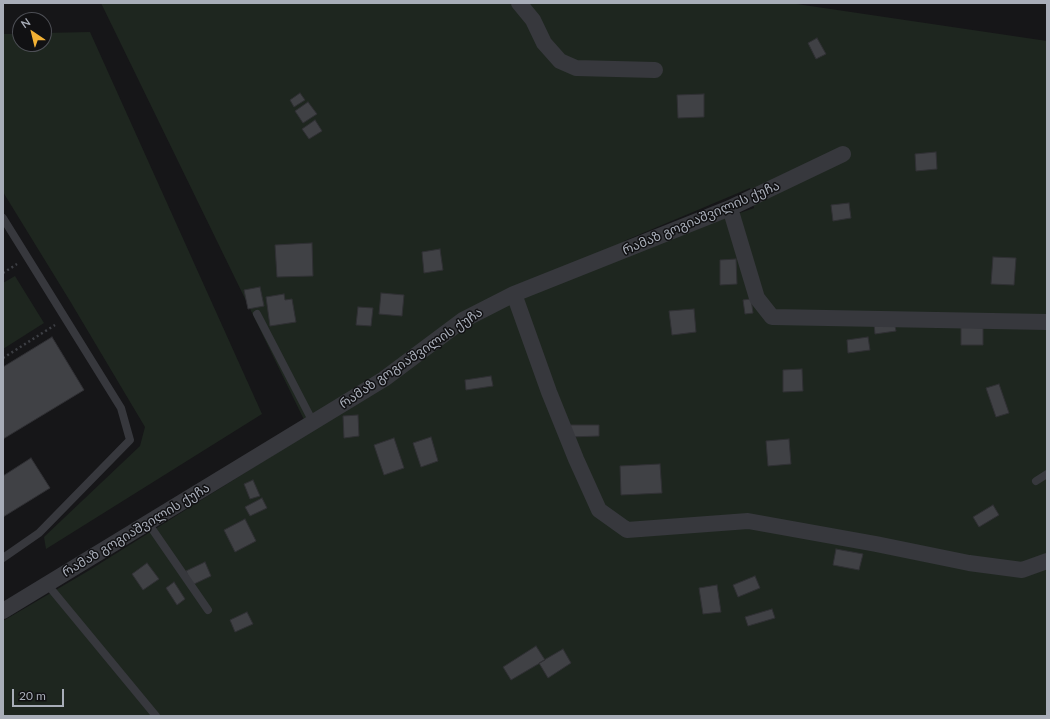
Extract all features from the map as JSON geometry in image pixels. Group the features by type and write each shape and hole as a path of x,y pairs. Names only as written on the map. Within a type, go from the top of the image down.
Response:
{"street":[{"path":"519,3 532,20 544,43 560,61 576,68 655,70"},
{"name":"რამაზ გოგიაშვილის ქუჩა","path":"3,611 384,379 463,320 514,294 730,208 843,154"},
{"path":"730,208 757,298 772,317 1047,322"},
{"path":"514,294 552,399 576,459 599,510 627,530 748,522 876,544 969,563 1022,570 1047,561"}],"lane":[{"path":"3,218 121,408 130,440 39,533 3,558"},
{"path":"257,314 313,422"},
{"path":"1036,481 1047,474"},
{"path":"148,523 208,610"},
{"path":"47,584 156,716"}],"path":[{"path":"3,358 66,319"}],"shaded area":[{"path":"101,3 790,3 1047,41 1047,716 3,716 3,621 88,571 310,432","holes":["750,188 754,208 635,250 624,241"]},
{"path":"90,32 262,414 46,549 44,537 140,446 145,427 3,192 3,34 12,34 12,52 52,52 52,33"},
{"path":"15,276 44,323 3,349 3,283"}],"building":[{"path":"817,38 826,54 816,59 808,43"},
{"path":"300,93 305,100 294,107 290,100"},
{"path":"704,94 704,117 678,118 677,95"},
{"path":"308,102 317,114 303,123 295,111"},
{"path":"315,120 322,131 309,139 302,129"},
{"path":"936,152 937,169 916,171 915,154"},
{"path":"849,203 851,218 833,221 831,205"},
{"path":"312,243 313,276 277,277 275,245"},
{"path":"440,249 443,270 424,273 422,252"},
{"path":"993,257 1016,258 1014,285 991,284"},
{"path":"736,259 737,284 720,285 720,260"},
{"path":"260,287 264,306 248,309 244,290"},
{"path":"381,293 404,295 402,316 379,314"},
{"path":"284,294 285,300 292,299 296,322 270,326 266,297"},
{"path":"751,299 753,313 745,314 743,300"},
{"path":"358,307 373,308 371,326 356,325"},
{"path":"694,309 696,332 672,335 669,311"},
{"path":"894,321 896,331 875,334 874,324"},
{"path":"961,327 983,328 983,345 961,345"},
{"path":"52,337 84,390 3,439 3,367"},
{"path":"868,337 870,350 848,353 847,340"},
{"path":"802,369 803,391 783,392 783,370"},
{"path":"491,376 493,386 466,390 465,380"},
{"path":"999,384 1009,413 996,417 986,388"},
{"path":"358,415 359,436 344,438 343,416"},
{"path":"569,425 599,425 599,436 569,437"},
{"path":"431,437 438,461 421,467 413,443"},
{"path":"394,438 404,468 384,475 374,445"},
{"path":"789,439 791,464 768,466 766,441"},
{"path":"31,458 50,488 3,517 3,476"},
{"path":"660,464 662,493 621,495 620,466"},
{"path":"253,480 260,496 250,499 244,484"},
{"path":"262,498 267,508 250,516 245,507"},
{"path":"993,505 999,515 979,527 973,517"},
{"path":"245,519 256,541 235,552 224,530"},
{"path":"836,549 863,554 859,570 833,565"},
{"path":"205,562 211,576 192,585 186,571"},
{"path":"147,563 159,579 143,590 132,574"},
{"path":"755,576 760,588 738,597 733,585"},
{"path":"174,582 185,599 177,605 166,588"},
{"path":"717,585 721,612 703,614 699,588"},
{"path":"772,609 775,618 748,626 745,617"},
{"path":"247,612 253,624 235,632 230,620"},
{"path":"536,646 545,660 511,680 503,667"},
{"path":"563,649 571,663 548,678 539,663"}]}
